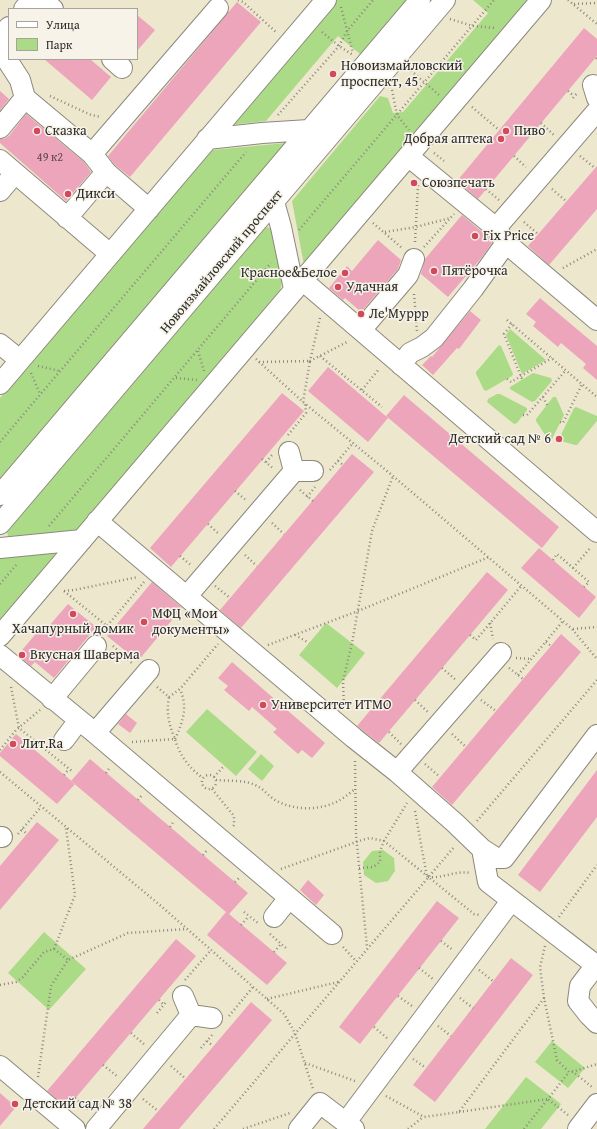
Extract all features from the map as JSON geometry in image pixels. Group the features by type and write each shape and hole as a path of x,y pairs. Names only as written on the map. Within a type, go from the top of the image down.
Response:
{"street":[{"path":"25,8 32,0"},
{"path":"42,0 51,8"},
{"path":"0,384 28,365 110,254 307,20 326,0"},
{"name":"Новоизмайловский проспект","path":"317,136 420,0"},
{"name":"Новоизмайловский проспект","path":"0,524 267,195 317,136 445,0"},
{"path":"0,636 408,156 460,105 541,0"},
{"path":"92,154 218,8"},
{"path":"0,37 8,28"},
{"path":"0,49 20,80 23,93 92,154 106,172 149,209"},
{"path":"0,128 23,93"},
{"path":"396,360 418,349 434,338 439,332 473,289 501,236 597,111"},
{"path":"207,139 262,133 317,136"},
{"path":"408,156 465,202 501,236 597,320"},
{"path":"0,191 7,166 110,254"},
{"path":"67,218 106,172"},
{"path":"267,195 281,227 298,285 325,301 396,360 595,539"},
{"name":"Новоизмайловский проспект","path":"0,495 267,195"},
{"path":"362,332 411,267"},
{"path":"0,344 28,365"},
{"path":"186,596 303,471 283,447"},
{"path":"98,521 153,572 186,596 252,651 350,735 418,790 482,849 496,858 504,858 597,735"},
{"path":"0,548 82,540"},
{"path":"52,699 96,646"},
{"path":"397,772 501,653"},
{"path":"0,655 95,733 332,934"},
{"path":"95,733 149,670"},
{"path":"64,740 79,720"},
{"path":"482,849 488,882 596,965 580,986 578,1001 589,1015 597,1022"},
{"path":"274,917 289,898"},
{"path":"297,1120 320,1103 350,1126 371,1088 511,901"},
{"path":"183,996 191,1015"},
{"path":"191,1015 212,1018"},
{"path":"96,1129 191,1015"},
{"path":"0,1066 75,1129"},
{"path":"579,1128 597,1104"}],"path":[{"path":"238,0 243,2 277,33"},
{"path":"307,20 339,46 354,55 340,0"},
{"path":"277,116 339,46 347,31 373,0"},
{"path":"298,231 494,0"},
{"path":"568,0 597,24"},
{"path":"573,4 597,3"},
{"path":"450,19 473,26 501,29"},
{"path":"406,66 425,82 499,130"},
{"path":"568,91 574,96"},
{"path":"23,93 51,96 91,115 121,121"},
{"path":"393,93 397,115 410,131"},
{"path":"0,442 247,151"},
{"path":"418,180 416,227 411,267 418,349"},
{"path":"411,267 465,202"},
{"path":"384,232 416,227 452,217"},
{"path":"371,221 384,232 411,267"},
{"path":"548,277 597,249"},
{"path":"45,531 274,260"},
{"path":"266,462 283,447 294,425 306,412 304,402 310,361 322,306 325,301"},
{"path":"507,320 597,397"},
{"path":"512,324 504,334 522,378"},
{"path":"259,362 310,361 362,332"},
{"path":"198,351 205,374"},
{"path":"320,356 382,406"},
{"path":"254,358 304,402 563,620 572,628 597,659"},
{"path":"507,379 511,382 522,378 552,358"},
{"path":"362,390 396,360"},
{"path":"28,365 60,371"},
{"path":"28,365 40,394"},
{"path":"523,415 527,415 566,370"},
{"path":"175,378 201,381"},
{"path":"563,423 582,384"},
{"path":"544,395 547,405"},
{"path":"374,406 377,402"},
{"path":"338,461 343,465"},
{"path":"367,948 356,842 355,789 350,735 342,681 352,644 372,531 393,476"},
{"path":"573,568 595,539"},
{"path":"553,560 557,554 589,582 584,587"},
{"path":"252,651 358,611 489,557"},
{"path":"0,584 20,560"},
{"path":"153,572 107,626 64,591 74,590 153,572"},
{"path":"470,635 476,640 522,585"},
{"path":"518,676 563,620"},
{"path":"572,628 597,627"},
{"path":"169,697 180,690 229,632"},
{"path":"294,635 309,643"},
{"path":"546,642 551,646"},
{"path":"214,1129 597,680"},
{"path":"11,686 19,728 73,772"},
{"path":"180,690 183,696 184,718 175,739 179,751 187,764 203,778 202,781 205,788 212,789 234,816 234,824 222,842"},
{"path":"0,750 19,728 52,699"},
{"path":"110,746 128,742 175,739"},
{"path":"30,746 34,740"},
{"path":"212,789 216,783 215,778 223,767"},
{"path":"64,775 69,769"},
{"path":"0,772 155,901 284,1014 295,1033 311,1086 320,1103"},
{"path":"203,778 211,775 215,778 255,785 280,803 305,808 322,807 332,804 355,789"},
{"path":"359,868 373,867 380,862 380,851 384,841 404,807 418,790"},
{"path":"5,837 22,830 41,807"},
{"path":"416,814 428,877"},
{"path":"54,949 75,895 66,827"},
{"path":"22,830 27,834"},
{"path":"262,875 370,838 384,841 474,914 498,918"},
{"path":"597,865 550,930 540,967 544,998 558,1060 571,1072 597,1091"},
{"path":"428,877 433,878 463,871 487,876"},
{"path":"241,925 249,916"},
{"path":"36,1096 51,986 68,960 128,933 186,929"},
{"path":"274,952 281,944"},
{"path":"54,949 68,960"},
{"path":"0,985 16,982 23,977 44,952 54,949"},
{"path":"267,999 338,982"},
{"path":"459,1112 544,998"},
{"path":"159,1000 164,1005"},
{"path":"207,1041 213,1046"},
{"path":"304,1063 371,1088 424,1116"},
{"path":"524,1129 571,1072 597,1064"},
{"path":"408,1129 424,1116 548,1099"},
{"path":"548,1099 579,1128"},
{"path":"243,1129 297,1120"}],"green space":[{"path":"336,0 406,0 360,54 338,36 266,121 230,125"},
{"path":"473,0 528,0 304,265 292,201 380,96 388,98 393,113 403,112 488,13"},
{"path":"286,143 0,479 0,398 212,150"},
{"path":"267,227 276,232 282,283 280,290 76,531 10,538 7,532"},
{"path":"510,329 546,360 522,374 506,335"},
{"path":"499,345 501,346 513,374 486,391 484,390 476,372"},
{"path":"533,373 551,378 552,381 535,401 532,402 510,389 510,387"},
{"path":"500,394 527,408 517,423 514,424 487,402 488,399"},
{"path":"553,397 556,397 564,415 551,441 549,441 536,419"},
{"path":"576,407 597,416 597,421 577,445 575,445 559,439 574,408"},
{"path":"55,552 54,556 0,621 0,556"},
{"path":"326,623 365,653 337,688 299,655"},
{"path":"207,709 257,752 236,776 186,732"},
{"path":"261,754 274,766 262,781 248,769"},
{"path":"383,850 394,858 395,871 388,881 376,883 364,875 363,862 372,851"},
{"path":"44,932 86,969 49,1010 8,973"},
{"path":"552,1041 585,1068 568,1088 535,1062"},
{"path":"526,1077 561,1104 541,1129 485,1129"}],"building":[{"path":"237,2 261,22 130,177 114,164 108,156"},
{"path":"138,16 155,30 138,50"},
{"path":"584,28 597,39 597,56 478,199 457,181"},
{"path":"45,60 91,60 111,77 92,100"},
{"path":"0,91 9,99 0,110"},
{"path":"26,114 84,162 91,172 66,201 0,143 0,139 4,139 9,136"},
{"path":"597,166 597,209 549,265 528,246"},
{"path":"462,215 487,236 492,243 448,297 421,274 425,259"},
{"path":"378,240 401,260 398,269 361,312 345,298 343,300 329,288 347,266 352,271"},
{"path":"540,298 597,346 597,380 583,368 586,364 561,343 558,347 533,326 536,322 526,314"},
{"path":"470,311 481,320 459,349 457,348 433,375 422,365 431,356 432,357"},
{"path":"328,367 388,418 368,442 308,391"},
{"path":"282,393 304,411 171,567 150,548"},
{"path":"404,395 559,527 542,548 386,416"},
{"path":"352,454 374,472 241,628 220,610"},
{"path":"539,548 596,597 579,618 521,568"},
{"path":"487,572 508,590 379,743 357,726"},
{"name":"МФЦ «Мои документы»","path":"152,582 182,608 138,661 107,636"},
{"path":"68,604 96,627 54,678 35,662 31,666 18,655 38,631 42,634"},
{"path":"561,634 581,652 452,805 432,787"},
{"path":"232,662 325,743 312,758 302,750 298,754 273,732 277,729 252,707 249,711 224,690 228,686 218,678"},
{"path":"126,714 137,723 130,733 118,724"},
{"path":"16,734 75,784 57,804 0,756 0,753"},
{"path":"90,759 248,893 229,914 287,963 267,985 207,935 226,912 71,781"},
{"path":"597,770 597,817 540,892 518,875"},
{"path":"37,822 59,840 0,910 0,866"},
{"path":"308,880 324,895 316,905 300,890"},
{"path":"437,901 459,918 360,1044 339,1027"},
{"path":"176,939 196,956 67,1108 47,1091"},
{"path":"511,958 533,975 435,1102 413,1085"},
{"path":"251,1002 272,1020 179,1129 143,1129"},
{"path":"0,1093 16,1107 0,1126"}],"place":[{"name":"Новоизмайловский проспект, 45","path":"333,74"},
{"name":"Сказка","path":"37,131"},
{"name":"Пиво","path":"506,131"},
{"name":"Добрая аптека","path":"501,139"},
{"name":"Союзпечать","path":"414,183"},
{"name":"Дикси","path":"68,194"},
{"name":"Fix Price","path":"475,236"},
{"name":"Пятёрочка","path":"434,271"},
{"name":"Красное&Белое","path":"345,273"},
{"name":"Удачная","path":"338,287"},
{"name":"Ле'Муррр","path":"361,314"},
{"name":"Детский сад № 6","path":"559,439"},
{"name":"Хачапурный домик","path":"73,614"},
{"name":"МФЦ «Мои документы»","path":"144,622"},
{"name":"Вкусная Шаверма","path":"22,655"},
{"name":"Университет ИТМО","path":"263,705"},
{"name":"Лит.Ra","path":"13,744"},
{"name":"Детский сад № 38","path":"15,1104"}]}
